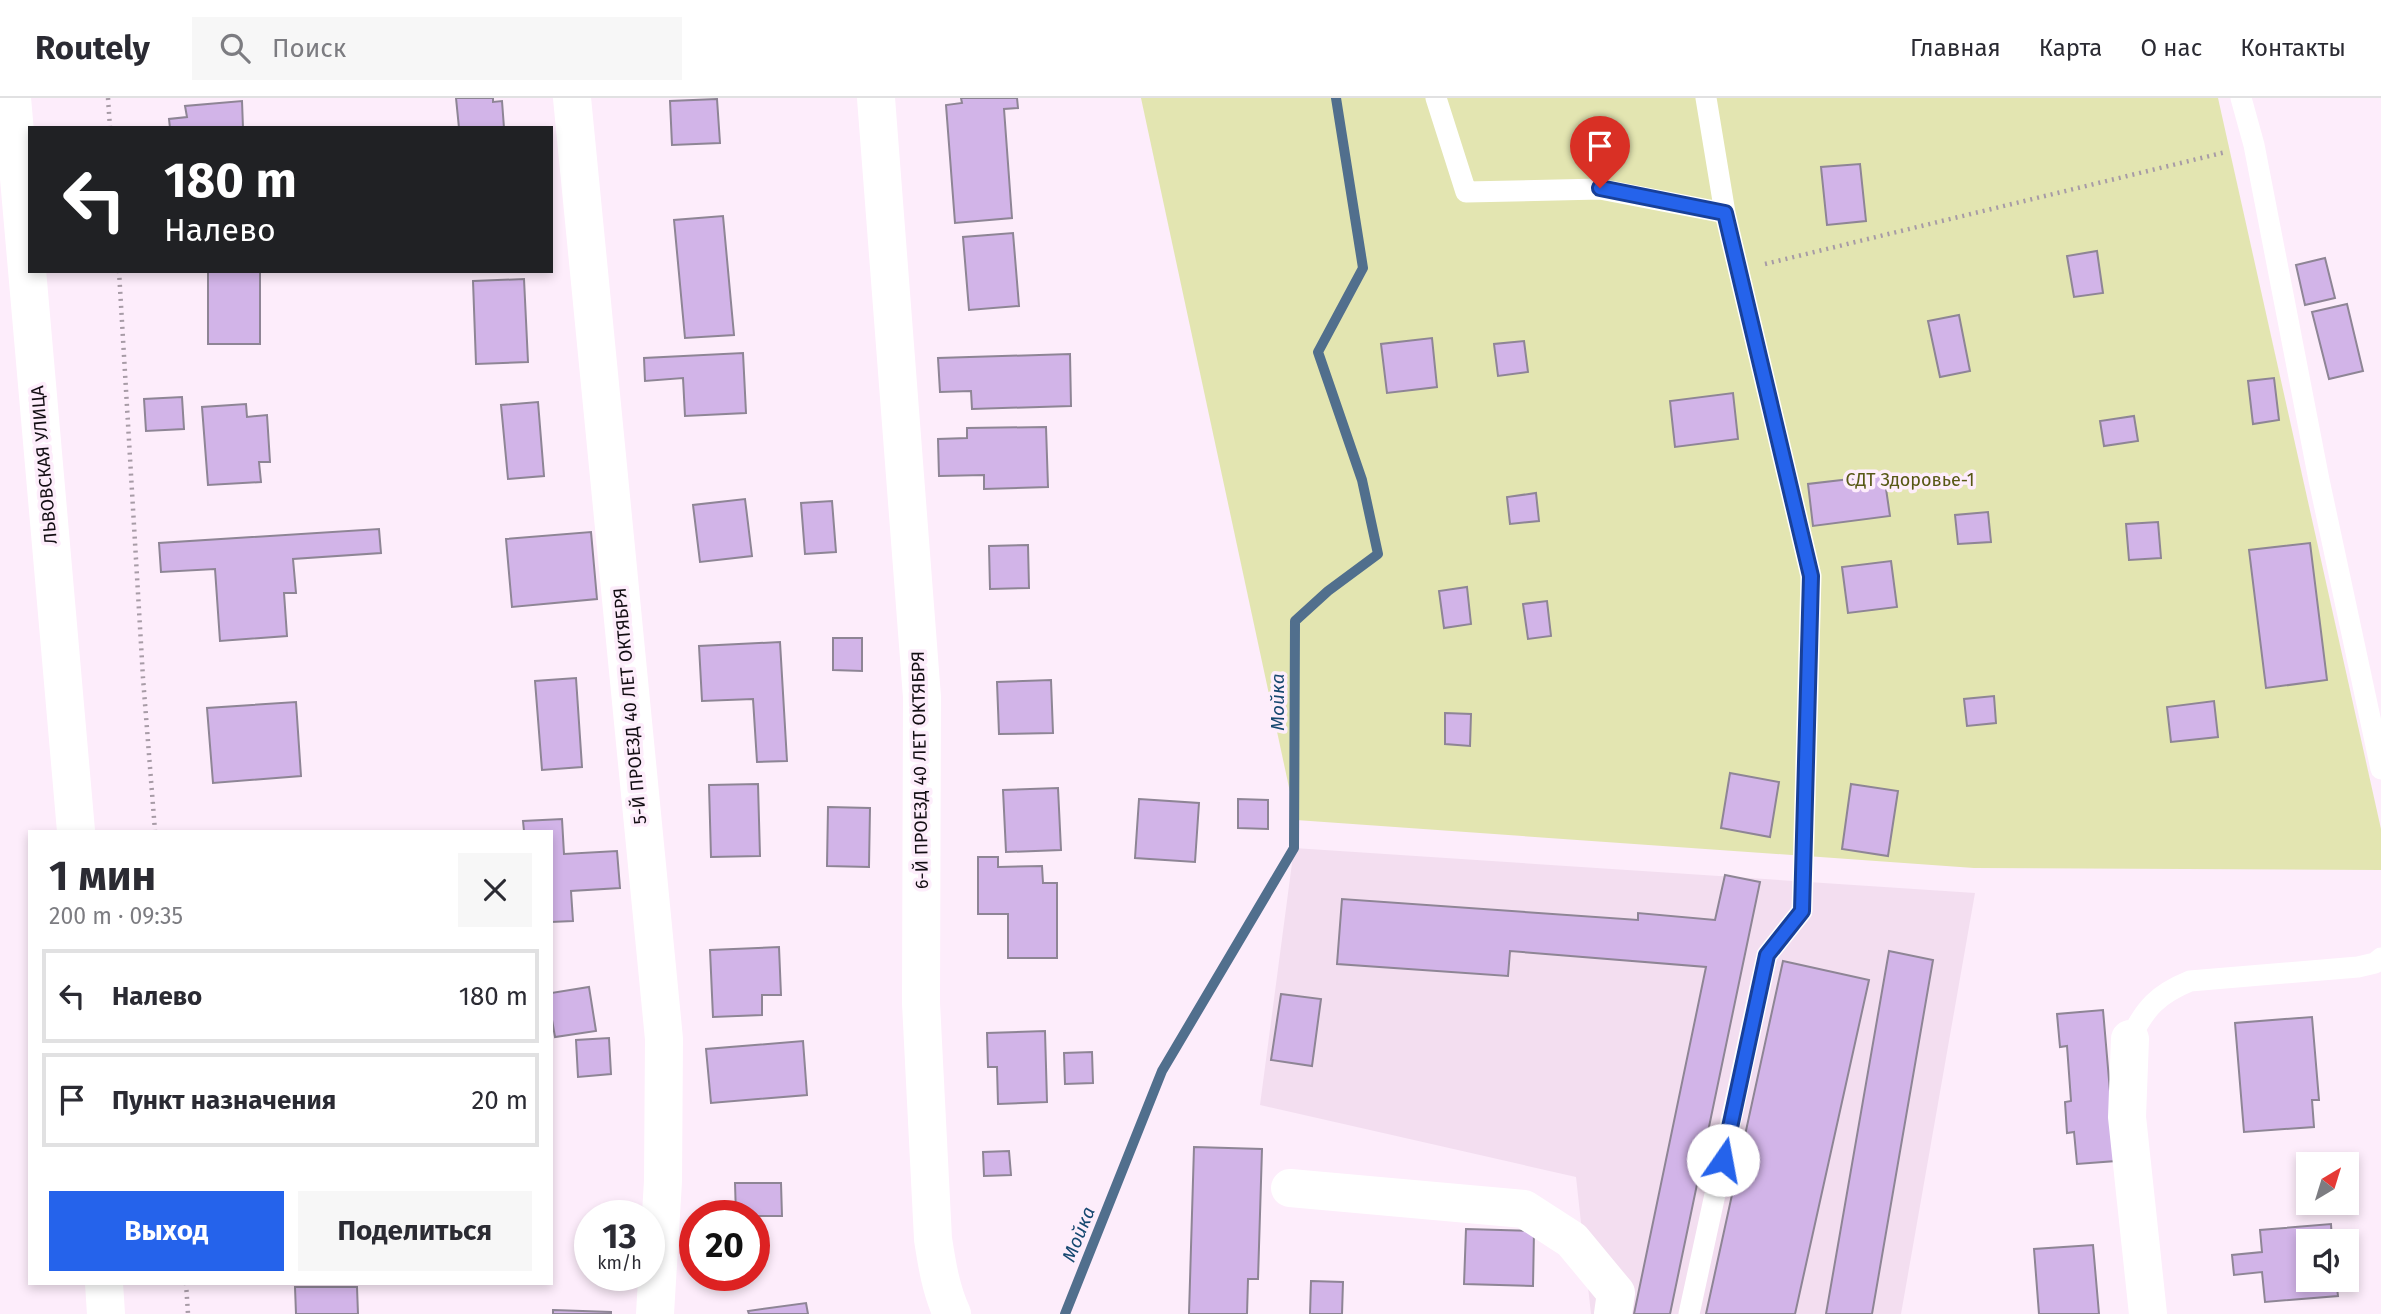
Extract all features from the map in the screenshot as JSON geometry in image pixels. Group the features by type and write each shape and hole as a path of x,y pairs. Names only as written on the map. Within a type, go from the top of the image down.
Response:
{"street":[{"name":"ЛЬВОВСКАЯ УЛИЦА","path":"12,98 76,830"},
{"name":"5-Й ПРОЕЗД 40 ЛЕТ ОКТЯБРЯ","path":"572,98 664,1039 663,1181 655,1314"},
{"name":"6-Й ПРОЕЗД 40 ЛЕТ ОКТЯБРЯ","path":"876,98 922,697 921,1003 933,1239 937,1268 952,1314"},
{"path":"2130,1039 2127,1116 2148,1314"},
{"path":"1290,1188 1524,1209 1573,1240 1616,1293 1613,1314"},
{"path":"104,1285 106,1314"}],"lane":[{"path":"1436,98 1466,192 1600,188 1725,213"},
{"path":"1689,1314 1767,955 1802,911 1811,576 1725,213 1706,98"},
{"path":"2241,98 2254,145 2319,480 2381,769"},
{"path":"2130,1039 2150,1005 2168,990 2190,981 2358,967 2381,958"}],"path":[{"path":"108,98 110,126"},
{"path":"1738,271 2254,145"},
{"path":"119,273 142,664 155,830"},
{"path":"186,1285 188,1314"}],"shaded area":[{"path":"1294,848 1975,893 1901,1314 1591,1314 1576,1177 1260,1105"}],"green space":[{"name":"СДТ Здоровье-1","path":"1141,98 2218,98 2381,829 2381,870 1974,868 1296,820"}],"building":[{"path":"456,98 493,98 493,102 502,101 504,126 459,126"},
{"path":"961,98 1017,98 1018,108 1004,109 1012,218 955,223 946,105 962,103"},
{"path":"717,99 720,143 672,145 670,101"},
{"path":"242,101 243,126 170,126 169,119 187,117 185,106"},
{"path":"1860,164 1866,221 1827,225 1821,167"},
{"path":"723,216 734,335 685,338 674,220"},
{"path":"1013,233 1019,306 969,310 963,237"},
{"path":"2097,251 2103,293 2074,297 2067,256"},
{"path":"2325,258 2335,298 2305,305 2296,265"},
{"path":"208,273 260,273 260,344 208,344"},
{"path":"524,279 528,362 476,364 473,281"},
{"path":"2347,304 2363,371 2329,379 2312,312"},
{"path":"1959,315 1970,371 1940,377 1928,321"},
{"path":"1432,338 1437,387 1387,393 1381,344"},
{"path":"1524,341 1528,372 1498,376 1494,344"},
{"path":"743,353 746,413 685,416 683,378 645,381 644,358"},
{"path":"1070,354 1071,406 972,409 971,391 940,392 938,358"},
{"path":"2274,378 2279,420 2253,424 2248,381"},
{"path":"1733,393 1738,439 1675,447 1670,401"},
{"path":"182,397 184,429 146,431 144,399"},
{"path":"538,402 544,476 508,479 501,405"},
{"path":"246,404 247,417 267,415 270,462 259,462 261,482 208,485 202,407"},
{"path":"2134,416 2138,441 2104,446 2100,421"},
{"path":"1046,427 1048,487 984,489 984,475 939,476 938,439 967,438 967,428"},
{"path":"1884,475 1890,516 1813,526 1808,484"},
{"path":"1536,493 1539,521 1510,524 1507,497"},
{"path":"745,499 752,556 700,562 693,505"},
{"path":"832,501 836,552 805,554 801,503"},
{"path":"1988,512 1991,542 1958,544 1955,515"},
{"path":"2158,522 2161,558 2129,560 2126,524"},
{"path":"379,529 381,553 293,559 296,593 284,593 287,636 220,641 215,569 161,572 159,543"},
{"path":"591,532 597,599 512,607 506,539"},
{"path":"2310,543 2327,680 2266,688 2249,550"},
{"path":"1028,545 1029,588 990,589 989,546"},
{"path":"1891,561 1897,607 1848,613 1842,567"},
{"path":"1467,587 1471,624 1444,628 1439,591"},
{"path":"1547,601 1551,636 1528,639 1523,604"},
{"path":"833,638 862,638 862,671 833,670"},
{"path":"780,642 787,761 757,762 753,699 702,701 699,646"},
{"path":"576,678 582,767 542,770 535,681"},
{"path":"1051,680 1053,733 999,734 997,682"},
{"path":"1994,696 1996,723 1967,726 1964,699"},
{"path":"2214,701 2218,737 2171,742 2167,707"},
{"path":"296,702 301,776 213,783 207,708"},
{"path":"1445,713 1471,714 1470,746 1445,744"},
{"path":"1730,773 1779,782 1770,837 1721,828"},
{"path":"758,784 760,856 711,857 709,785"},
{"path":"1851,784 1898,791 1888,856 1842,849"},
{"path":"1058,788 1061,850 1006,852 1003,790"},
{"path":"1139,799 1199,803 1195,862 1135,858"},
{"path":"1238,799 1268,800 1268,829 1238,828"},
{"path":"828,807 870,808 869,867 827,866"},
{"path":"562,819 564,854 617,851 620,888 571,891 573,921 553,922 553,830 524,830 523,821"},
{"path":"978,857 998,857 998,867 1042,866 1043,883 1057,883 1057,958 1008,958 1008,914 978,914"},
{"path":"1725,875 1760,882 1670,1314 1634,1314 1706,967 1510,951 1508,976 1337,964 1342,899 1638,920 1638,913 1715,920"},
{"path":"779,947 781,995 762,995 762,1015 713,1017 710,950"},
{"path":"1889,951 1933,960 1872,1314 1826,1314"},
{"path":"1783,961 1869,980 1795,1314 1706,1314"},
{"path":"589,987 596,1031 555,1037 553,993"},
{"path":"1281,994 1321,999 1312,1066 1271,1060"},
{"path":"2103,1010 2116,1161 2077,1164 2074,1132 2067,1133 2065,1102 2071,1101 2067,1046 2060,1047 2057,1014"},
{"path":"2312,1017 2319,1100 2312,1100 2314,1127 2244,1132 2235,1023"},
{"path":"1045,1031 1047,1102 998,1104 997,1067 988,1067 987,1033"},
{"path":"609,1038 611,1074 578,1077 576,1040"},
{"path":"803,1041 807,1095 711,1103 706,1049"},
{"path":"1092,1052 1093,1083 1065,1084 1064,1053"},
{"path":"1194,1147 1262,1149 1258,1279 1248,1279 1247,1314 1189,1314"},
{"path":"1009,1151 1011,1175 984,1176 983,1152"},
{"path":"735,1183 781,1183 782,1216 770,1216 770,1200 736,1200"},
{"path":"2331,1224 2331,1229 2296,1229 2296,1292 2338,1292 2338,1296 2265,1302 2262,1272 2234,1275 2232,1255 2262,1252 2260,1230"},
{"path":"1466,1229 1534,1231 1533,1286 1464,1284"},
{"path":"2093,1245 2099,1314 2039,1314 2034,1249"},
{"path":"1311,1281 1343,1282 1342,1314 1310,1314"},
{"path":"295,1287 357,1287 358,1314 296,1314"},
{"path":"806,1303 808,1314 749,1314 748,1311"},
{"path":"553,1310 611,1312 611,1314 553,1314"}],"waterway":[{"name":"Мойка","path":"1065,1314 1162,1071 1294,848 1295,621 1328,591 1378,554 1362,480 1318,352 1363,268 1336,98"}],"route":[{"path":"1600,188 1725,213 1811,576 1802,911 1767,955 1723,1160"}]}
